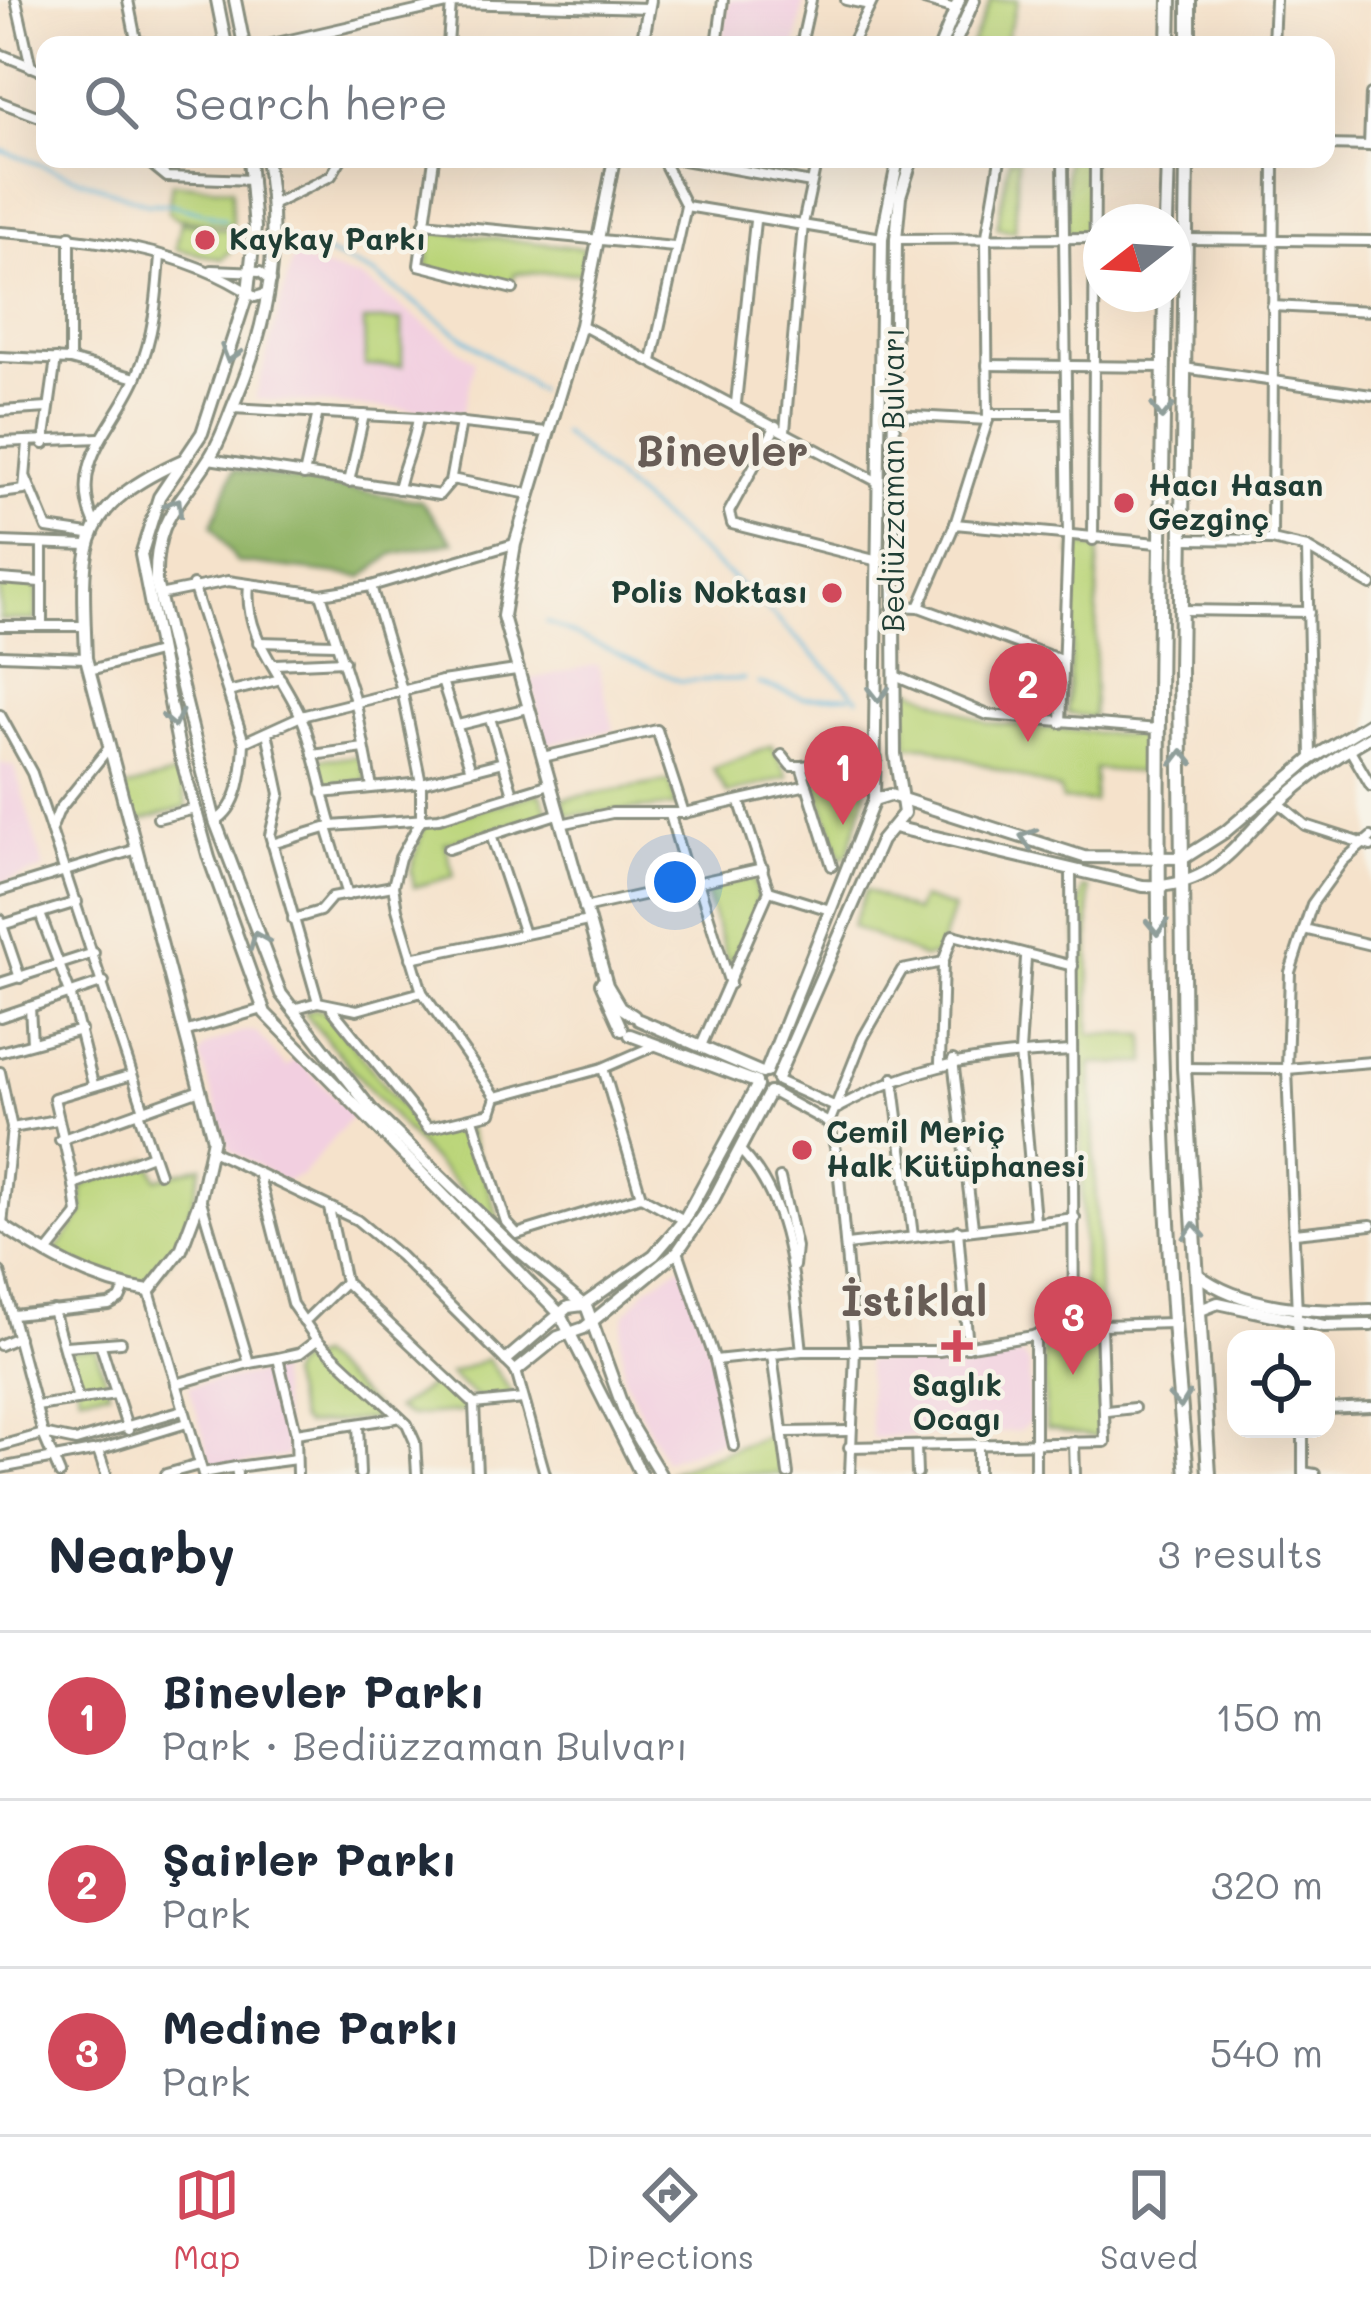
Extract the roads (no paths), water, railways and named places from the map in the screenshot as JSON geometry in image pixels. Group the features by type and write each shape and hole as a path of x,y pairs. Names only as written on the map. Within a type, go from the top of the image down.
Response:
{"main road":[{"path":"1169,36 1170,0"},
{"path":"1189,36 1190,0"},
{"path":"1167,204 1168,168"},
{"path":"1186,204 1187,168"},
{"path":"1165,312 1157,544 1156,887 1173,1323 1187,1474"},
{"path":"1184,312 1180,610 1184,1068 1209,1474"}],"street":[{"path":"16,0 31,67"},
{"path":"128,0 135,36"},
{"path":"217,0 224,36"},
{"path":"235,0 242,36"},
{"path":"718,36 723,0"},
{"path":"803,36 811,0"},
{"path":"846,0 872,3 856,36"},
{"path":"924,0 957,4 945,36"},
{"path":"958,36 974,0"},
{"path":"1274,36 1276,0"},
{"path":"307,36 451,3 487,2 649,4 644,36"},
{"path":"449,36 451,3"},
{"path":"325,32 326,36"},
{"path":"0,54 36,69"},
{"path":"1335,145 1370,146 1371,94"},
{"path":"0,102 36,116"},
{"path":"159,168 166,178 253,180"},
{"path":"251,168 252,274 229,360 191,457 159,497 141,555 195,809 266,1011 550,1304 554,1319 570,1329 580,1330 678,1251 713,1200 767,1082 874,800 890,795 900,802 1084,856 1184,858 1205,848 1311,759 1371,722"},
{"path":"268,168 274,204 270,287 255,354 209,459 159,534 159,595 215,821 287,1003 371,1109 584,1305 627,1419 660,1474"},
{"path":"274,204 332,176 336,168"},
{"path":"433,168 419,266 513,290"},
{"path":"612,168 580,325 515,544 503,624 607,985 620,1007 767,1082 829,1123"},
{"path":"652,361 686,206 667,168"},
{"path":"728,168 811,183"},
{"path":"815,168 803,224 780,429 729,512 730,521 878,561 892,559"},
{"name":"Bediüzzaman Bulvarı","path":"874,800 880,456 889,238 897,168"},
{"name":"Bediüzzaman Bulvarı","path":"900,802 889,238 908,168"},
{"path":"920,608 955,524 988,417 986,241 998,168"},
{"path":"1060,723 1068,538 1062,367 1063,168"},
{"path":"1095,168 1096,204"},
{"path":"1272,540 1274,168"},
{"path":"686,206 755,221 889,238 1083,238"},
{"path":"736,403 755,221"},
{"path":"424,223 674,247"},
{"path":"0,232 70,236 160,256 204,270 259,298 270,287"},
{"path":"70,236 70,360"},
{"path":"1191,239 1371,241"},
{"path":"149,1292 181,1250 214,1152 87,664 85,626 90,534 87,461 136,379 158,314 160,256"},
{"path":"204,270 264,274 270,287"},
{"path":"1272,306 1371,311"},
{"path":"1093,540 1095,312"},
{"path":"580,325 736,403 880,483"},
{"path":"0,357 70,360 136,379"},
{"path":"44,444 56,359"},
{"path":"987,365 1164,367"},
{"path":"1183,368 1371,395"},
{"path":"0,411 48,408"},
{"path":"232,408 286,415 318,412 418,418 546,432"},
{"path":"304,475 318,412"},
{"path":"895,415 1064,413"},
{"path":"349,482 364,415"},
{"path":"398,489 402,469 413,456 418,418"},
{"path":"209,459 439,495 451,479 461,422"},
{"path":"0,442 44,444 100,438"},
{"path":"0,493 24,490 28,443"},
{"path":"852,466 880,456"},
{"path":"0,542 42,544 90,534 107,504 191,457"},
{"path":"26,478 47,528 90,534"},
{"path":"451,479 529,494"},
{"path":"145,480 155,485 159,497"},
{"path":"955,524 1157,544"},
{"path":"1181,539 1272,540 1307,548 1371,584"},
{"path":"42,544 42,626"},
{"path":"159,595 193,585 249,585 321,594 371,586 515,544"},
{"path":"1307,548 1311,759"},
{"path":"0,579 40,582"},
{"path":"193,585 244,742 234,798 224,817 215,821"},
{"path":"249,585 246,611 258,642 275,664 301,716 347,895"},
{"path":"371,586 402,690 421,783 421,820 393,886 422,992 496,1096"},
{"path":"321,594 356,704 371,788"},
{"path":"893,606 920,608 1061,660"},
{"path":"1180,610 1310,612"},
{"path":"0,626 85,626"},
{"path":"258,642 334,644"},
{"path":"0,656 87,664 158,652"},
{"path":"275,664 344,662"},
{"path":"244,742 301,716 442,681 516,670"},
{"path":"894,676 988,715 1158,729"},
{"path":"228,692 281,679"},
{"path":"442,681 471,770"},
{"path":"458,725 528,708"},
{"path":"0,715 32,773 77,902 159,1173"},
{"path":"490,718 513,794"},
{"path":"543,757 654,729 662,736 684,813"},
{"path":"267,732 280,794 272,844 318,1002"},
{"path":"1184,905 1203,875 1279,803 1371,736"},
{"path":"313,755 364,748"},
{"path":"1349,748 1371,786"},
{"path":"50,832 59,810 108,749"},
{"path":"782,755 791,766 878,759"},
{"path":"322,793 421,783 503,762"},
{"path":"801,766 832,866"},
{"path":"272,844 330,829 421,820 550,784"},
{"path":"448,849 558,819 612,813 670,815 807,785"},
{"path":"506,1360 571,1304 584,1305 655,1256 684,1220 767,1082 904,813 900,802"},
{"path":"700,1046 731,986 769,891 740,803"},
{"path":"1279,803 1306,825 1368,842 1312,904 1290,972 1287,1069 1298,1330"},
{"path":"158,818 195,809"},
{"path":"670,815 731,986"},
{"path":"870,820 892,830 908,826 1071,870 1156,887 1184,885 1203,875"},
{"path":"1184,828 1191,843 1205,848"},
{"path":"491,835 524,934"},
{"path":"0,891 134,850"},
{"path":"411,958 588,920 694,884 763,868"},
{"path":"1071,870 1074,1329"},
{"path":"293,919 320,911 332,897 393,886"},
{"path":"769,891 830,910"},
{"path":"20,978 1,922 77,902"},
{"path":"40,914 70,993 93,1084"},
{"path":"588,920 608,1006 626,1032 838,1108 893,1078 940,1063 1072,1051"},
{"path":"1304,929 1370,945 1371,932"},
{"path":"940,1063 944,962 953,935 1026,958 1073,966"},
{"path":"0,983 94,953"},
{"path":"1026,958 1020,1053 1035,1220"},
{"path":"850,1474 855,1350 847,1245 829,1123 863,1038 902,970 944,962"},
{"path":"0,1017 104,982"},
{"path":"266,1011 268,995 287,1003 318,1002 332,1009 356,1010 422,992"},
{"path":"183,1032 266,1011 283,1016 287,1003"},
{"path":"30,1007 32,1042"},
{"path":"332,1009 428,1128 491,1113 496,1096"},
{"path":"626,1032 638,1032 636,1018"},
{"path":"0,1052 81,1030"},
{"path":"496,1096 603,1068 656,1045"},
{"path":"953,1060 973,1227"},
{"path":"1184,1068 1287,1069 1371,1062"},
{"path":"603,1068 640,1196 684,1220"},
{"path":"0,1072 12,1128 1,1226 46,1255 149,1292"},
{"path":"46,1255 79,1214 54,1098 132,1075"},
{"path":"893,1078 913,1236"},
{"path":"60,1140 200,1090"},
{"path":"12,1128 58,1120"},
{"path":"473,1120 506,1222 517,1234 640,1196"},
{"path":"739,1149 753,1163 783,1226 802,1351"},
{"path":"214,1152 357,1220 400,1256 515,1371 545,1474"},
{"path":"74,1185 152,1155"},
{"path":"259,1175 283,1278 304,1322 413,1432 417,1474"},
{"path":"780,1178 796,1247 793,1274"},
{"path":"263,1193 272,1183"},
{"path":"200,1199 249,1363"},
{"path":"329,1206 345,1282 474,1404 477,1474"},
{"path":"847,1245 1075,1218"},
{"path":"1295,1233 1371,1225"},
{"path":"958,1230 968,1347"},
{"path":"678,1251 715,1360 734,1446"},
{"path":"0,1272 4,1303 13,1315 43,1434 60,1474"},
{"path":"1196,1273 1211,1285 1297,1316 1371,1310"},
{"path":"304,1322 345,1282"},
{"path":"13,1315 109,1305 120,1299 126,1286"},
{"path":"565,1290 578,1296 605,1290"},
{"path":"149,1292 201,1471"},
{"path":"1198,1311 1218,1303 1371,1325"},
{"path":"596,1340 600,1319 614,1304"},
{"path":"53,1310 78,1399"},
{"path":"715,1360 802,1351 968,1347 1101,1325 1173,1323"},
{"path":"849,1448 1106,1442 1101,1325"},
{"path":"515,1371 570,1329"},
{"path":"570,1329 610,1421 641,1474"},
{"path":"1035,1335 1035,1474"},
{"path":"558,1336 578,1345"},
{"path":"0,1345 17,1337"},
{"path":"176,1384 300,1353 317,1340"},
{"path":"65,1346 122,1342"},
{"path":"101,1346 128,1430"},
{"path":"772,1355 786,1432 788,1474"},
{"path":"278,1358 296,1433 297,1474"},
{"path":"37,1406 115,1394"},
{"path":"474,1404 524,1399"},
{"path":"1335,1409 1371,1407"},
{"path":"1107,1411 1134,1408"},
{"path":"0,1446 43,1434 76,1441 128,1430 183,1410"},
{"path":"296,1433 397,1418"},
{"path":"0,1468 18,1469 187,1424"},
{"path":"358,1424 360,1474"},
{"path":"786,1432 849,1431"},
{"path":"1303,1438 1303,1473 1315,1474"},
{"path":"1074,1442 1075,1474"},
{"path":"978,1444 978,1474"},
{"path":"916,1447 917,1474"},
{"path":"98,1450 106,1474"},
{"path":"166,1474 236,1470 296,1459"}],"waterway":[{"path":"0,150 36,163"},
{"path":"49,168 148,204 171,204 225,219"},
{"path":"315,248 374,274 538,390"},
{"path":"562,433 753,596 858,698"},
{"path":"546,622 680,681 744,679"},
{"path":"758,683 804,698 850,696"}],"place":[{"name":"Kaykay Parkı","path":"205,240"},
{"name":"Hacı Hasan Gezginç","path":"1124,503"},
{"name":"Polis Noktası","path":"832,593"},
{"name":"Şairler Parkı","path":"1028,742"},
{"name":"Binevler Parkı","path":"843,825"},
{"name":"Cemil Meriç Halk Kütüphanesi","path":"802,1150"},
{"name":"Saglık Ocagı","path":"957,1346"},
{"name":"Medine Parkı","path":"1073,1375"}],"district":[{"name":"Binevler","path":"722,451"},
{"name":"İstiklal","path":"914,1301"}]}
